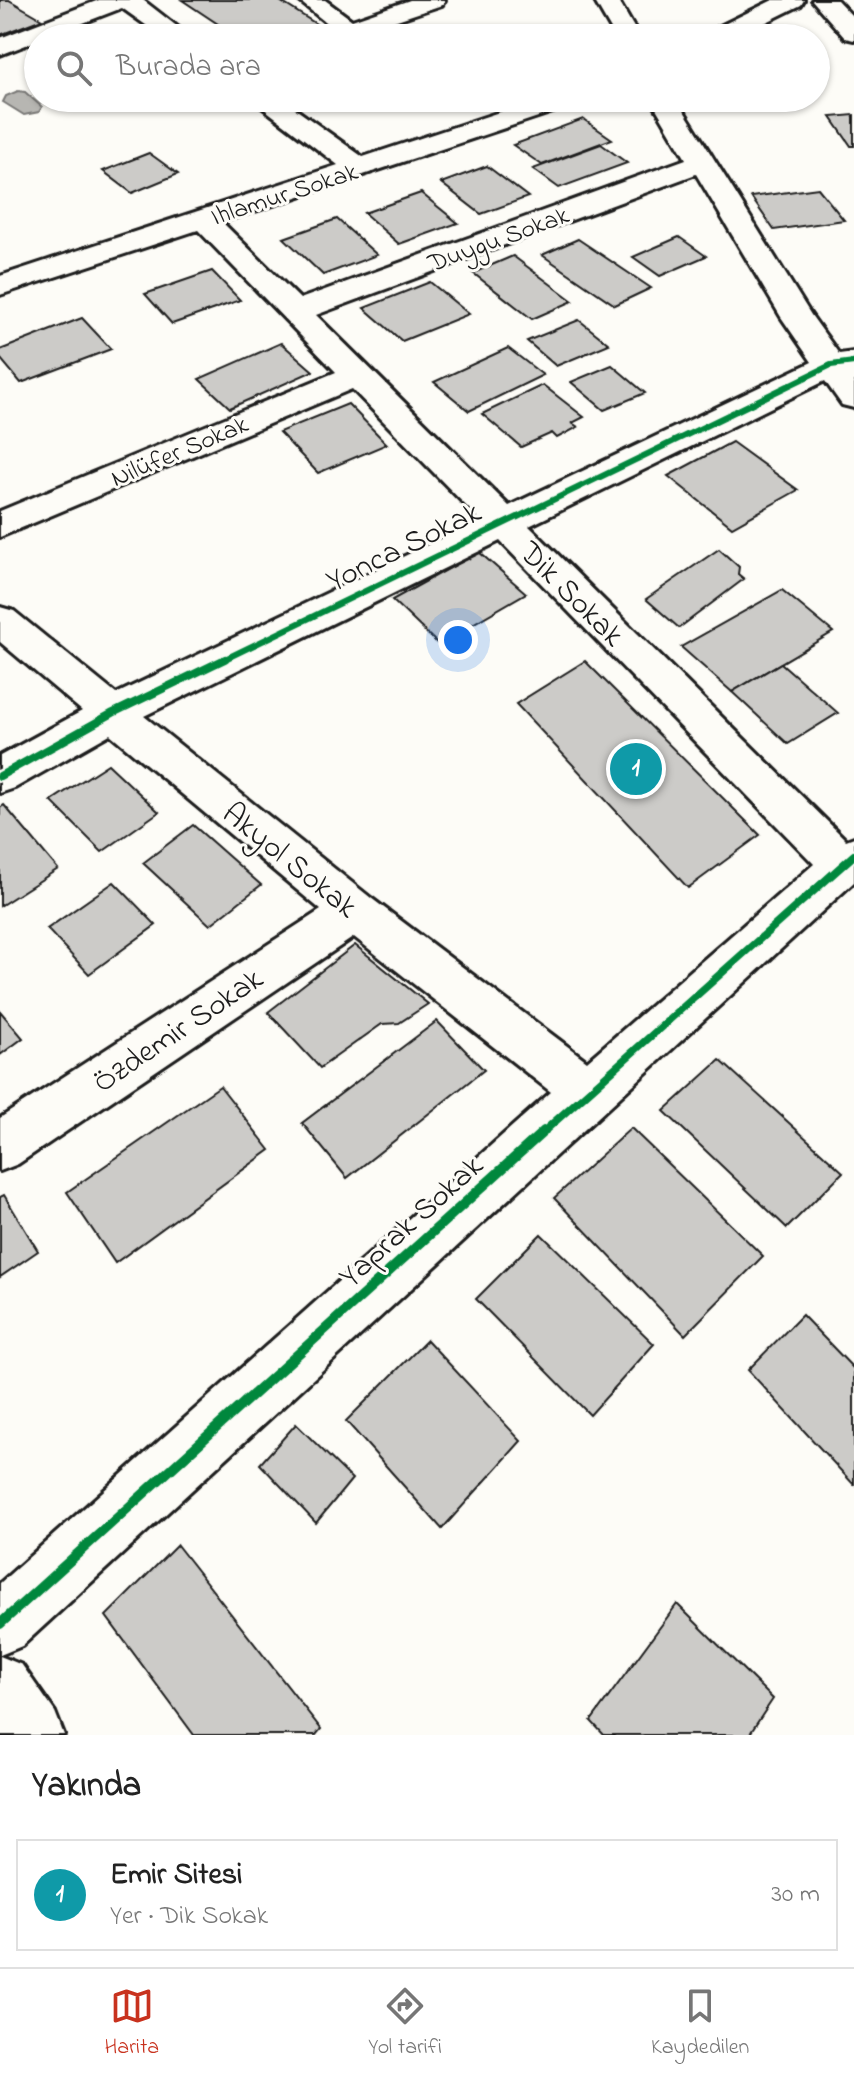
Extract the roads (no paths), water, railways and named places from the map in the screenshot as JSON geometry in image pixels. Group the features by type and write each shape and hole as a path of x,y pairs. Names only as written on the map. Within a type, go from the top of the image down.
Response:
{"street":[{"path":"59,24 121,0"},
{"path":"127,0 160,24"},
{"path":"310,0 342,24"},
{"path":"363,24 433,0"},
{"path":"606,0 620,24"},
{"path":"743,24 792,0"},
{"path":"824,0 854,33"},
{"path":"0,47 24,38"},
{"path":"282,112 360,168"},
{"name":"Ihlamur Sokak","path":"0,286 526,112"},
{"path":"671,112 797,317 842,363 854,398"},
{"name":"Duygu Sokak","path":"294,312 701,163"},
{"name":"Dik Sokak","path":"203,219 504,523 848,859"},
{"name":"Yonca Sokak","path":"0,776 113,713 842,363"},
{"name":"Nilüfer Sokak","path":"0,525 357,375"},
{"name":"Akyol Sokak","path":"0,621 355,912 588,1091"},
{"name":"Yaprak Sokak","path":"0,1624 848,859"},
{"name":"Özdemir Sokak","path":"0,1147 355,912"},
{"path":"0,1687 32,1735"}],"place":[{"name":"Emir Sitesi","path":"636,769"}]}
